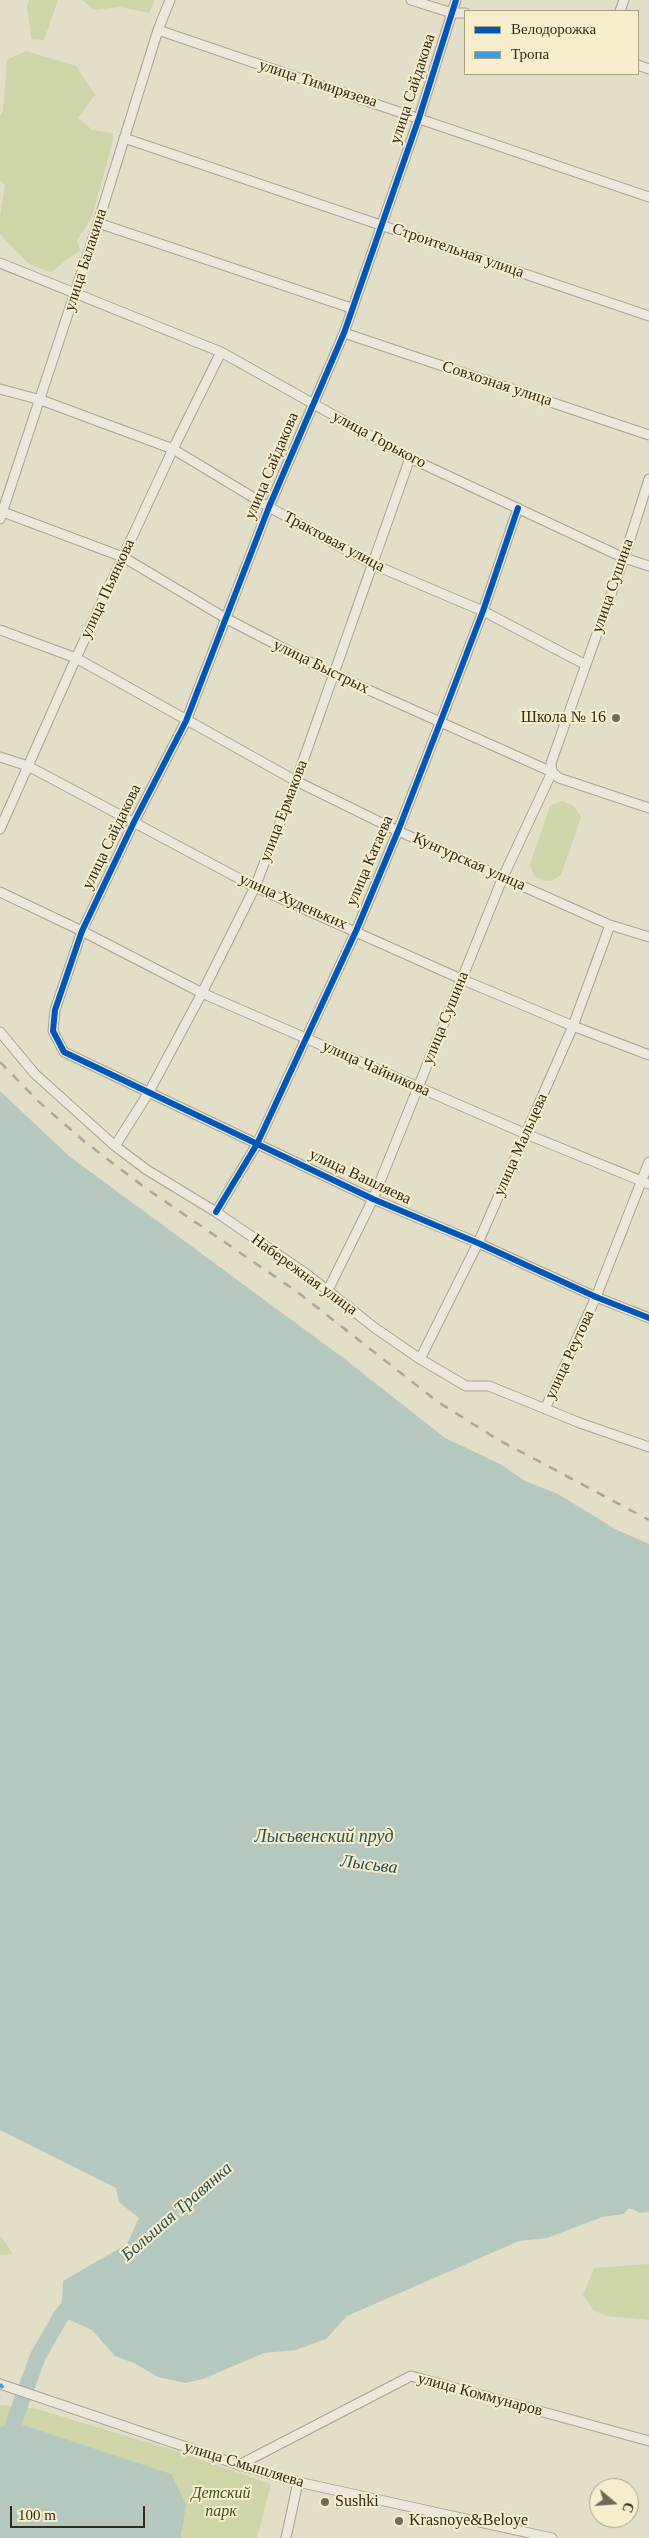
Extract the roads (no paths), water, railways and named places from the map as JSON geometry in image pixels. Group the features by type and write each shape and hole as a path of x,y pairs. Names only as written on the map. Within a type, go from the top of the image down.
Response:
{"street":[{"name":"улица Балакина","path":"1,514 41,400 158,30 170,0"},
{"path":"411,0 452,13 464,13"},
{"name":"улица Сайдакова","path":"64,1052 53,1031 55,1010 82,931 134,822 186,722 269,507 344,333 351,308 382,226 419,118 456,0"},
{"name":"улица Тимирязева","path":"158,30 649,197"},
{"name":"Строительная улица","path":"124,138 649,316"},
{"path":"98,223 351,308"},
{"name":"улица Горького","path":"0,264 221,352 410,458 624,558 649,566"},
{"name":"Совхозная улица","path":"344,333 649,435"},
{"name":"улица Пьянкова","path":"0,829 76,658 173,449 221,352"},
{"name":"Трактовая улица","path":"0,389 41,400 173,449 269,507 372,564 483,612 586,665"},
{"name":"улица Ермакова","path":"115,1146 149,1092 202,994 255,887 296,781 410,458"},
{"name":"улица Сушина","path":"327,1292 373,1199 503,877 552,772 551,763 624,558 649,479"},
{"name":"улица Катаева","path":"216,1212 257,1144 308,1038 356,931 398,831 483,612 518,508"},
{"name":"улица Быстрых","path":"1,514 123,557 227,619 333,674 552,772 559,778 649,808"},
{"name":"Кунгурская улица","path":"0,630 76,658 186,722 296,781 398,831 610,925 649,937"},
{"name":"улица Худеньких","path":"0,757 28,766 255,887 461,979 573,1026 649,1055"},
{"name":"улица Чайникова","path":"0,892 82,931 202,994 308,1038 526,1134 645,1182"},
{"name":"улица Мальцева","path":"420,1359 478,1243 526,1134 573,1026 610,925"},
{"name":"Набережная улица","path":"0,1032 35,1074 115,1146 147,1170 216,1212 308,1275 327,1292 420,1359 466,1386 489,1386 545,1409 649,1447"},
{"name":"улица Вашляева","path":"64,1052 373,1199 478,1243 596,1297 649,1318"},
{"name":"улица Реутова","path":"545,1409 596,1297 645,1182 649,1162"},
{"name":"улица Коммунаров","path":"239,2465 411,2376 649,2441"},
{"name":"улица Смышляева","path":"2,2386 239,2465 298,2482 552,2538"},
{"path":"286,2538 298,2482"}],"water":[{"name":"Лысьвенский пруд","path":"0,1091 69,1156 346,1360 445,1438 500,1464 525,1481 558,1494 615,1529 649,1544 649,2212 640,2213 633,2209 628,2209 624,2214 602,2217 547,2238 519,2241 347,2316 326,2339 296,2350 264,2353 203,2379 185,2383 158,2377 134,2363 115,2356 92,2330 61,2316 63,2281 127,2244 139,2218 119,2202 116,2188 0,2130"},
{"path":"14,2422 171,2474 186,2504 181,2538 0,2538 0,2427"}],"waterway":[{"name":"Большая Травянка","path":"11,2443 14,2422 38,2356 61,2316 74,2300"}],"railway":[{"path":"0,1062 39,1102 85,1142 144,1187 296,1291 438,1402 497,1439 649,1520"}],"place":[{"name":"Школа № 16","path":"616,718"},
{"name":"Sushki","path":"325,2502"},
{"name":"Krasnoye&Beloye","path":"399,2521"}],"water label":[{"name":"Лысьва","path":"369,1865"}],"park label":[{"name":"Детский парк","path":"221,2503"}]}
